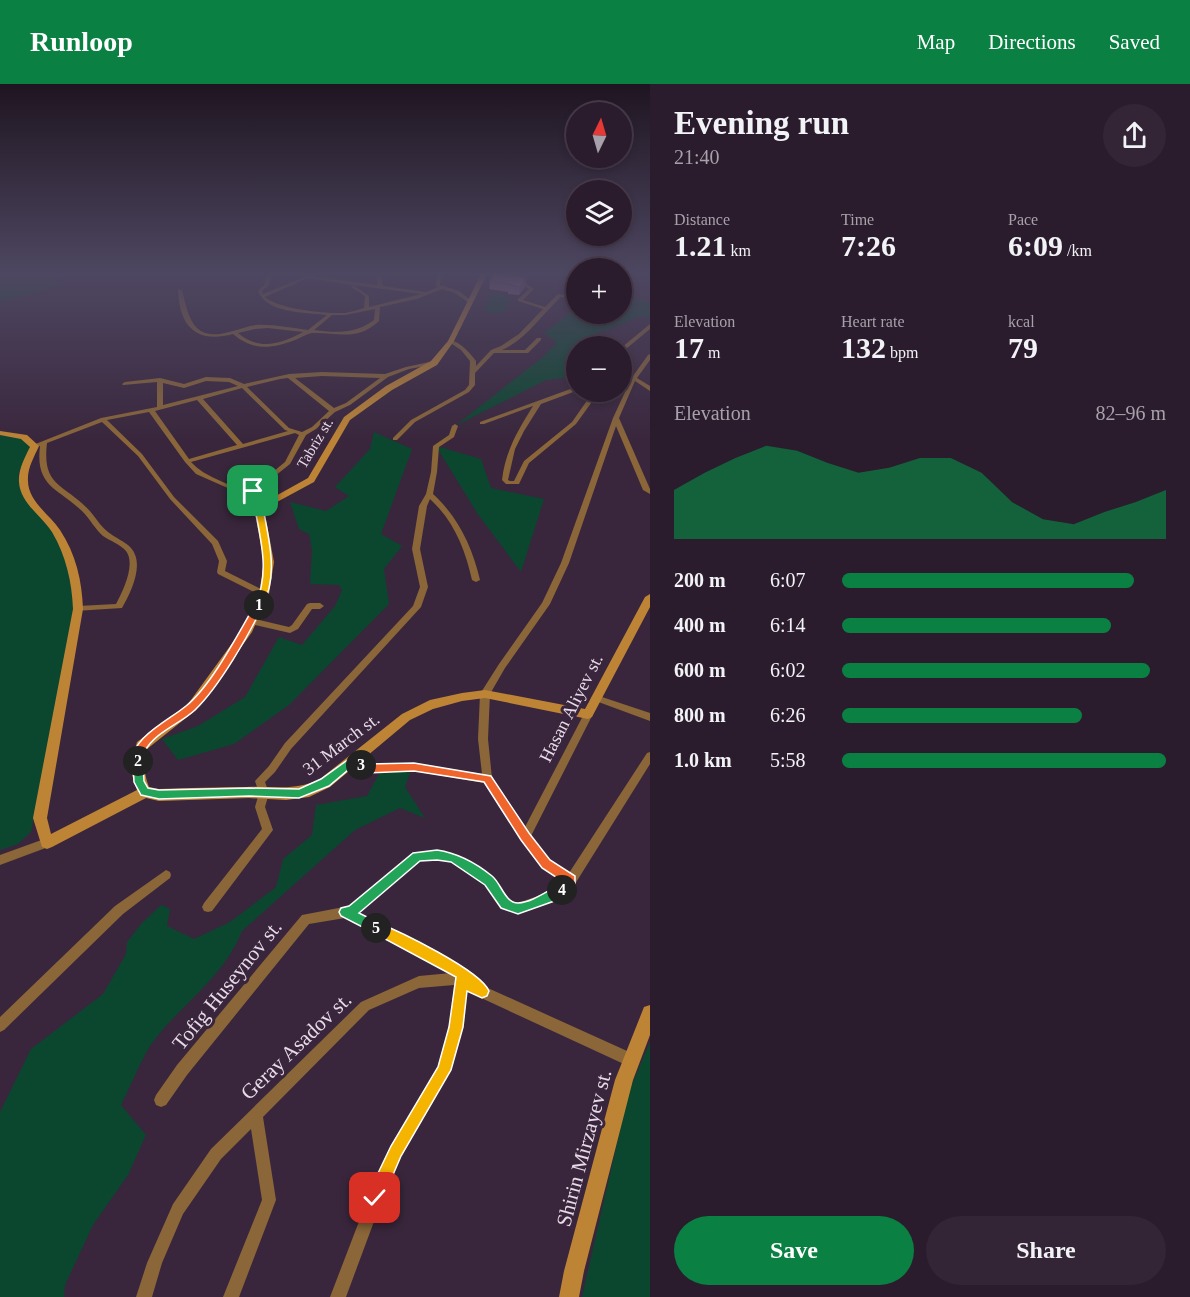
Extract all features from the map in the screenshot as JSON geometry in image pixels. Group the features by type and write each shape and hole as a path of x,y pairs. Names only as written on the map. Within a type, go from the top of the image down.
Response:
{"street":[{"path":"195,329 212,336 250,329"},
{"path":"279,329 338,333 365,329"},
{"path":"234,332 239,338 257,346 271,345 314,329"},
{"name":"Tabriz st.","path":"259,508 312,480 348,418 389,388 434,363 457,329"},
{"path":"473,372 493,351 512,344 526,329"},
{"path":"632,342 647,329"},
{"path":"493,351 526,352 539,339"},
{"path":"395,439 413,421 467,391 472,385 473,361 458,344 451,341"},
{"path":"571,880 546,864 525,837 487,779 483,739 485,694 546,604 566,561 616,418 634,378 650,356"},
{"path":"241,496 253,491 288,463 303,434 314,428 331,412 348,404 386,376 408,368 434,363"},
{"path":"47,843 40,818 78,609 78,583 66,549 52,524 26,495 23,480 40,444 103,419 160,408 289,376 322,374 386,376"},
{"path":"289,376 331,412 348,418"},
{"path":"634,378 650,389"},
{"path":"125,384 160,380 184,386 195,381 218,379 243,386 287,429 303,434"},
{"path":"160,380 160,408"},
{"path":"483,423 566,393"},
{"path":"198,397 241,446"},
{"path":"538,404 512,444 505,480 508,483 517,483 526,462 574,423 589,402"},
{"path":"0,860 47,843 145,792 139,782 138,767 138,753 142,746 192,707 205,692 251,621 264,594 269,561 259,508 232,488 198,473 151,410"},
{"path":"616,418 646,490 650,492"},
{"path":"103,419 140,455 172,498 215,543 223,561 221,572 264,594"},
{"path":"208,907 268,830 260,807 264,793 260,781 272,769 288,746 417,607 424,586 416,549 423,506 429,494 434,472 436,446 452,436 455,426"},
{"path":"187,461 293,432"},
{"path":"0,433 24,437 40,444"},
{"path":"40,444 43,470 50,483 85,509 105,534 129,549 133,559 127,590 119,606 78,609"},
{"path":"429,494 450,514 472,558 476,580"},
{"name":"Hasan Aliyev st.","path":"525,837 650,597"},
{"path":"251,621 290,630 295,627 310,606 320,606"},
{"name":"31 March st.","path":"145,792 159,795 309,791 325,783 406,717 430,705 485,694 588,714"},
{"path":"596,698 650,717"},
{"name":"Tofig Huseynov st.","path":"161,1100 182,1070 306,919 352,911 417,856 437,855 454,858 489,881 505,904 518,908 556,895 571,880 650,756"},
{"path":"353,760 367,769 414,767 487,779"},
{"path":"0,1026 119,910 166,875"},
{"path":"345,912 463,973 482,991"},
{"name":"Geray Asadov st.","path":"144,1297 177,1209 216,1154 365,1006 419,982 454,979 631,1060"},
{"path":"338,1297 375,1198 392,1160 444,1070 456,1027 461,981"},
{"name":"Shirin Mirzayev st.","path":"570,1297 574,1271 631,1060 650,1013"},
{"path":"231,1297 269,1200 256,1114"}],"green space":[{"path":"550,329 609,329 598,333 597,336 566,336 566,378 546,380 455,426 544,356 557,342 544,333"},
{"path":"374,432 412,449 381,534 402,546 384,569 389,604 289,705 234,744 178,760 162,739 198,726 245,697 279,637 302,645 335,606 342,590 339,585 310,584 312,550 309,534 299,529 290,502 326,511 349,496 335,487 370,449"},
{"path":"0,433 17,435 32,444 18,474 24,493 50,525 64,549 77,605 31,832 18,844 0,850"},
{"path":"436,446 481,459 491,488 544,499 521,572 477,513"},
{"path":"381,770 411,770 405,787 425,818 400,808 355,830 242,931 225,962 155,1039 142,1061 121,1105 146,1135 128,1175 93,1225 65,1285 64,1297 0,1297 0,1112 31,1049 103,994 126,954 127,942 141,924 161,905 170,909 167,926 194,939 230,922 276,887 283,859 312,835 316,805 367,796"},
{"path":"650,1042 650,1297 582,1297 629,1091"}],"route":[{"path":"253,491 241,496 259,508 269,561 264,594 246,632 205,692 192,707 142,746 138,753 138,767 139,782 145,792 159,795 299,793 325,783 353,760 367,769 414,767 487,779 525,837 546,864 571,880 556,895 518,908 505,904 489,881 454,858 437,855 417,856 352,911 345,912 463,973 482,991 461,981 456,1027 444,1070 396,1151 375,1198"}]}
